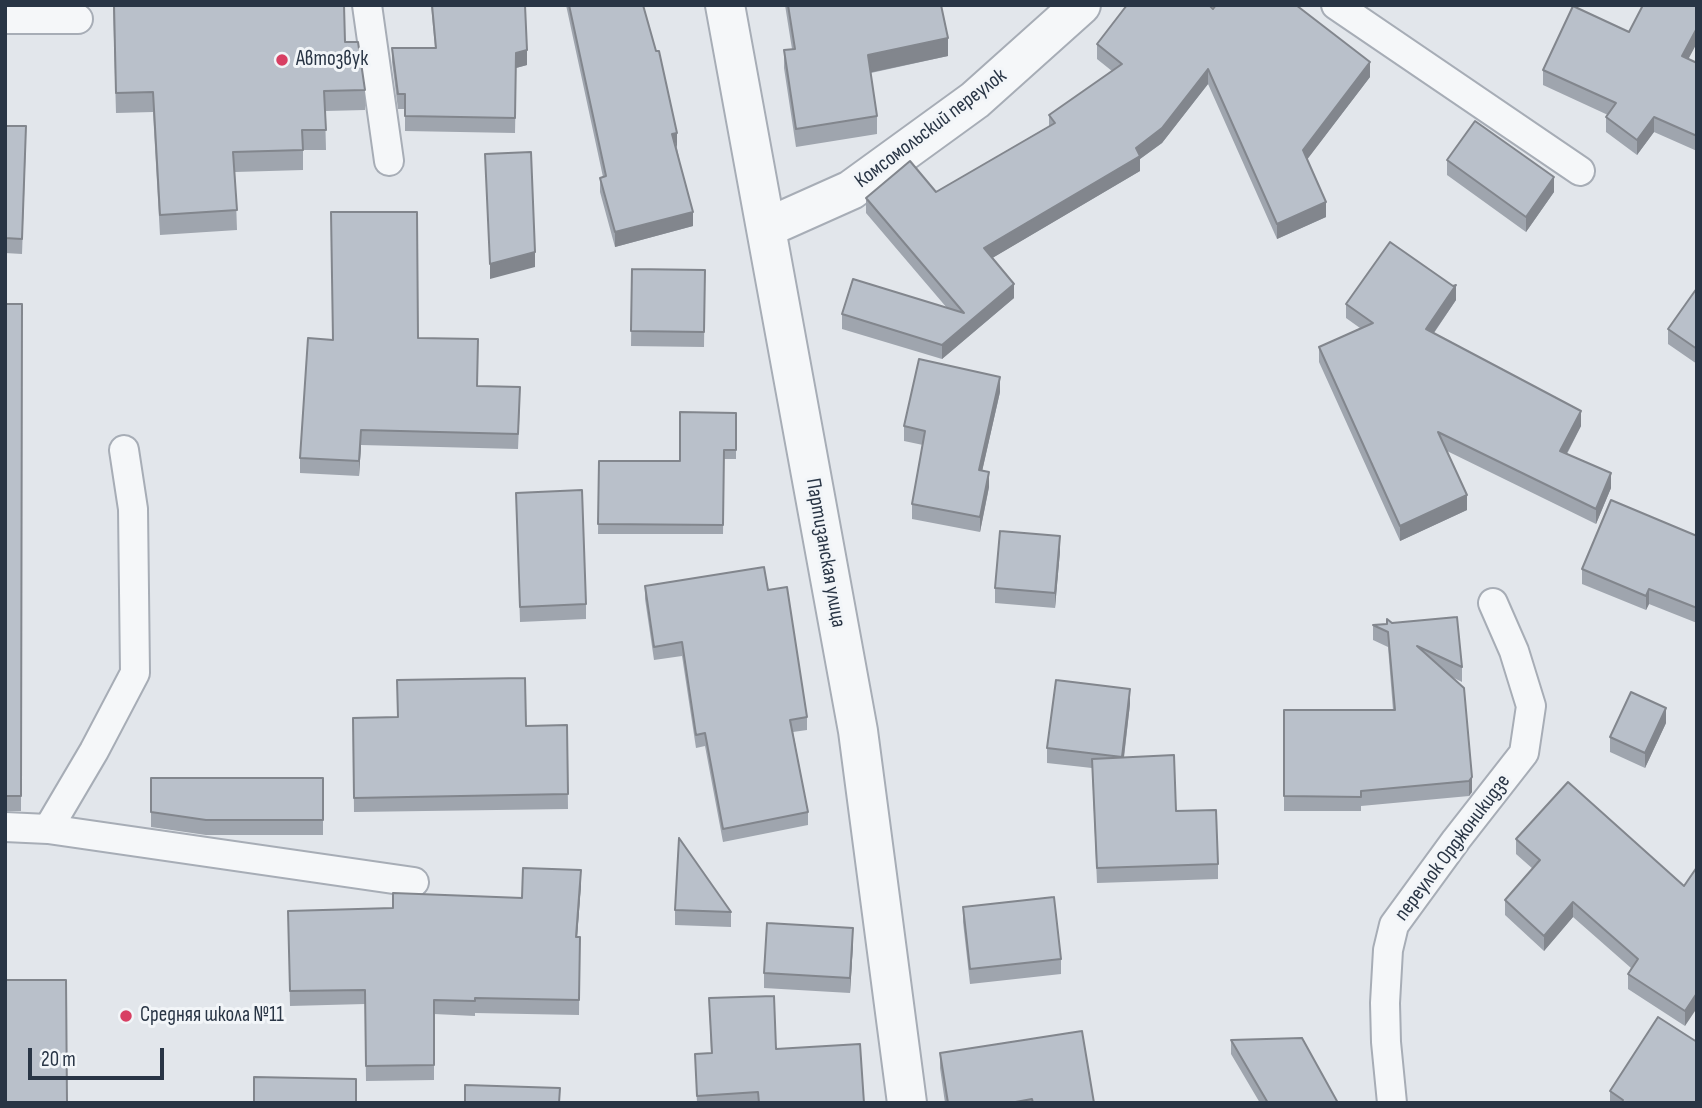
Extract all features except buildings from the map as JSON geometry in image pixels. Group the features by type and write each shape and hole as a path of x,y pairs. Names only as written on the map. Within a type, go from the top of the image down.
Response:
{"street":[{"name":"Партизанская улица","path":"725,5 858,731 907,1103"},
{"name":"Комсомольский переулок","path":"766,228 863,182 975,100 1081,5"}],"lane":[{"path":"367,5 388,161"},
{"path":"1336,5 1580,171"},
{"path":"5,19 78,19"},
{"path":"48,829 94,751 135,673 132,509 124,450"},
{"name":"переулок Орджоникидзе","path":"1392,1103 1385,1042 1385,1003 1388,950 1394,925 1524,753 1531,706 1514,651 1493,603"},
{"path":"5,827 48,829 414,882"}],"place":[{"name":"Автозвук","path":"282,60"},
{"name":"Средняя школа №11","path":"126,1016"}]}
